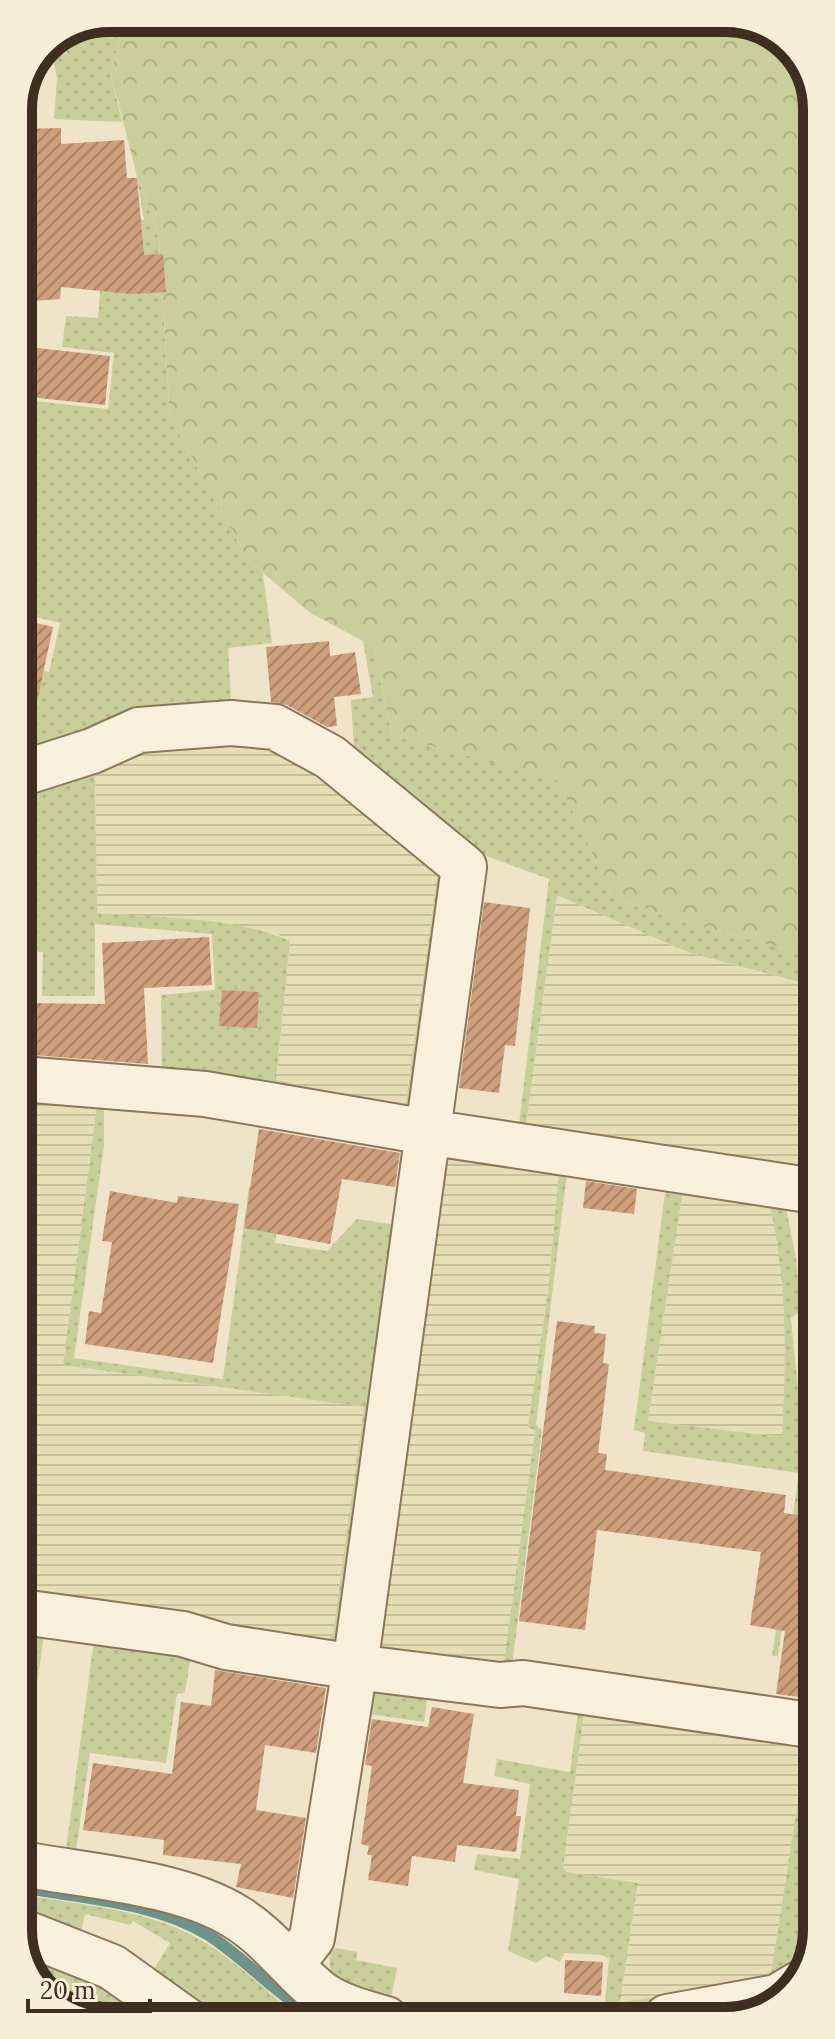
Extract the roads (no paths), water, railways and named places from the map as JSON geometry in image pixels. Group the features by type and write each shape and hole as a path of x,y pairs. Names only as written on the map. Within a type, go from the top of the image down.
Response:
{"street":[{"path":"32,770 92,751 139,730 204,724 275,727 330,757 399,816 449,851 464,867 355,1667 312,1938 291,1965"},
{"path":"32,1080 205,1094 427,1132 803,1189"},
{"path":"32,1613 183,1634 226,1647 355,1667 500,1685 523,1683 803,1724"},
{"path":"32,1866 191,1897 234,1915 272,1943 320,1993 356,2007"},
{"path":"32,1936 112,1967 168,2007"},
{"path":"722,2007 756,2001"}],"waterway":[{"path":"32,1889 141,1908 186,1923 221,1944 302,2007"}]}
